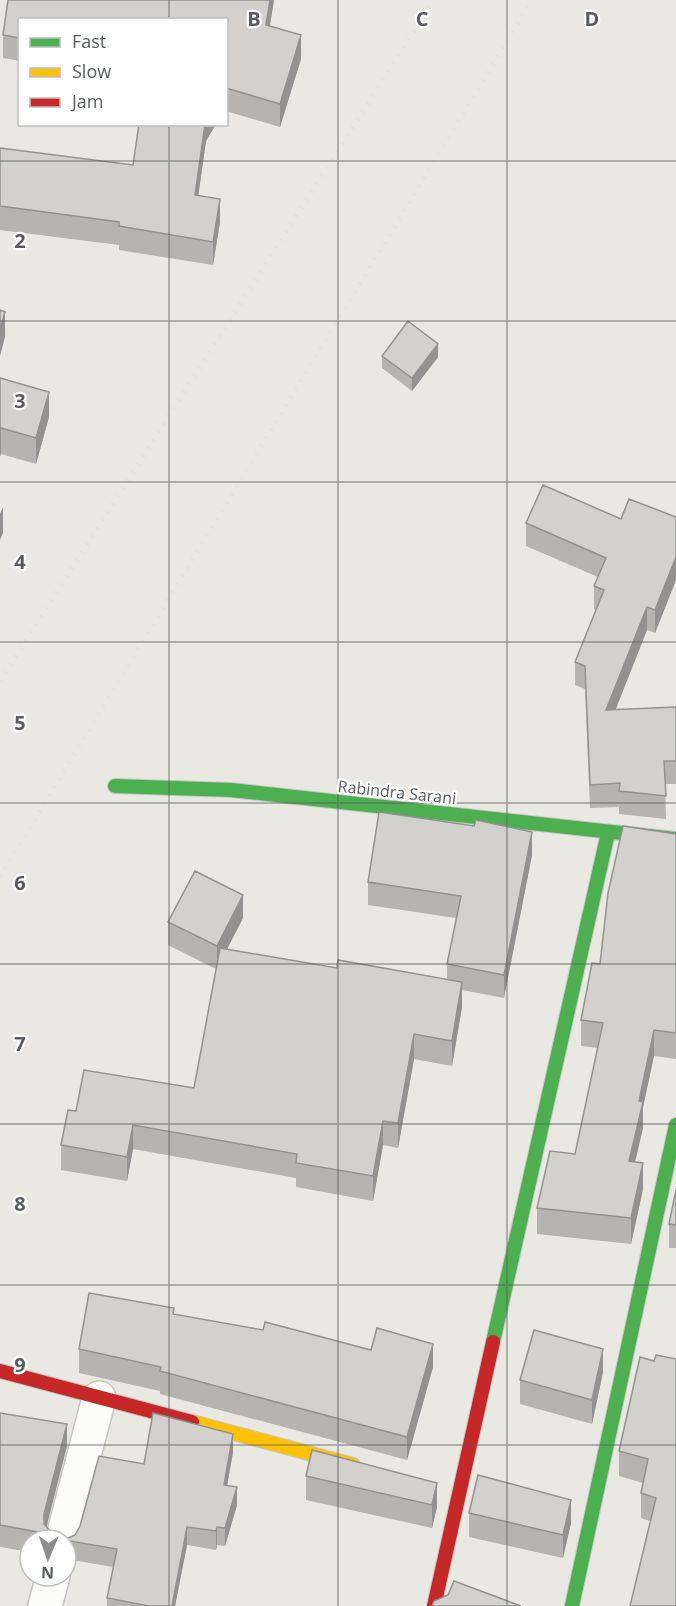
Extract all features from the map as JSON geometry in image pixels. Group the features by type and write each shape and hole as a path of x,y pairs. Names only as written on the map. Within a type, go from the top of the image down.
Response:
{"street":[{"name":"Rabindra Sarani","path":"115,786 231,790 676,839"},
{"path":"434,1606 454,1492 608,833"},
{"path":"572,1606 676,1125"},
{"path":"0,1371 369,1470"},
{"path":"65,1528 99,1398"},
{"path":"45,1606 50,1588"}],"building":[{"path":"8,0 270,0 266,25 301,35 280,104 228,89 228,18 18,18 18,38 3,35"},
{"path":"139,126 205,126 195,195 220,199 213,242 119,226 119,222 0,206 0,148 133,165"},
{"path":"0,310 5,312 0,330"},
{"path":"408,321 438,344 412,378 382,356"},
{"path":"0,378 49,392 36,438 1,428 0,430"},
{"path":"543,485 621,519 629,499 676,517 676,557 655,610 647,607 606,710 676,707 676,761 664,761 666,796 619,791 620,783 590,785 585,666 575,662 604,590 594,586 606,558 526,523"},
{"path":"379,812 474,826 476,820 532,832 504,975 447,964 461,896 368,882"},
{"path":"623,826 676,834 676,1033 654,1030 639,1101 643,1102 629,1161 643,1163 631,1218 537,1208 550,1151 575,1154 603,1023 581,1020 592,963 600,964 608,893"},
{"path":"195,871 243,895 217,946 168,922"},
{"path":"220,948 337,968 338,960 462,982 452,1041 414,1034 398,1123 383,1121 373,1176 296,1163 297,1154 133,1125 127,1157 61,1145 68,1110 76,1111 84,1070 194,1088"},
{"path":"676,1190 676,1225 669,1224"},
{"path":"89,1293 174,1308 173,1314 263,1330 265,1322 371,1350 377,1328 433,1344 407,1437 160,1371 161,1367 79,1349"},
{"path":"534,1330 603,1349 592,1400 520,1380"},
{"path":"656,1355 676,1359 676,1606 630,1606 656,1498 641,1493 648,1459 619,1451 640,1357 654,1361"},
{"path":"0,1413 67,1424 44,1514 44,1524 48,1528 18,1528 0,1525"},
{"path":"153,1413 233,1434 224,1485 237,1487 225,1528 217,1527 216,1531 187,1527 172,1606 149,1606 107,1598 117,1549 78,1542 78,1530 99,1456 144,1464"},
{"path":"312,1450 437,1483 432,1505 306,1476"},
{"path":"478,1475 571,1500 563,1535 469,1513"},
{"path":"454,1581 521,1606 432,1606 434,1601 448,1595"}],"railway":[{"path":"0,681 434,0"},
{"path":"0,877 532,0"}],"traffic: fast":[{"path":"115,786 231,790 676,839"},
{"path":"493,1342 608,833"},
{"path":"572,1606 676,1125"}],"traffic: slow":[{"path":"192,1422 353,1465"}],"traffic: jam":[{"path":"434,1606 493,1342"},
{"path":"0,1371 192,1422"}]}
